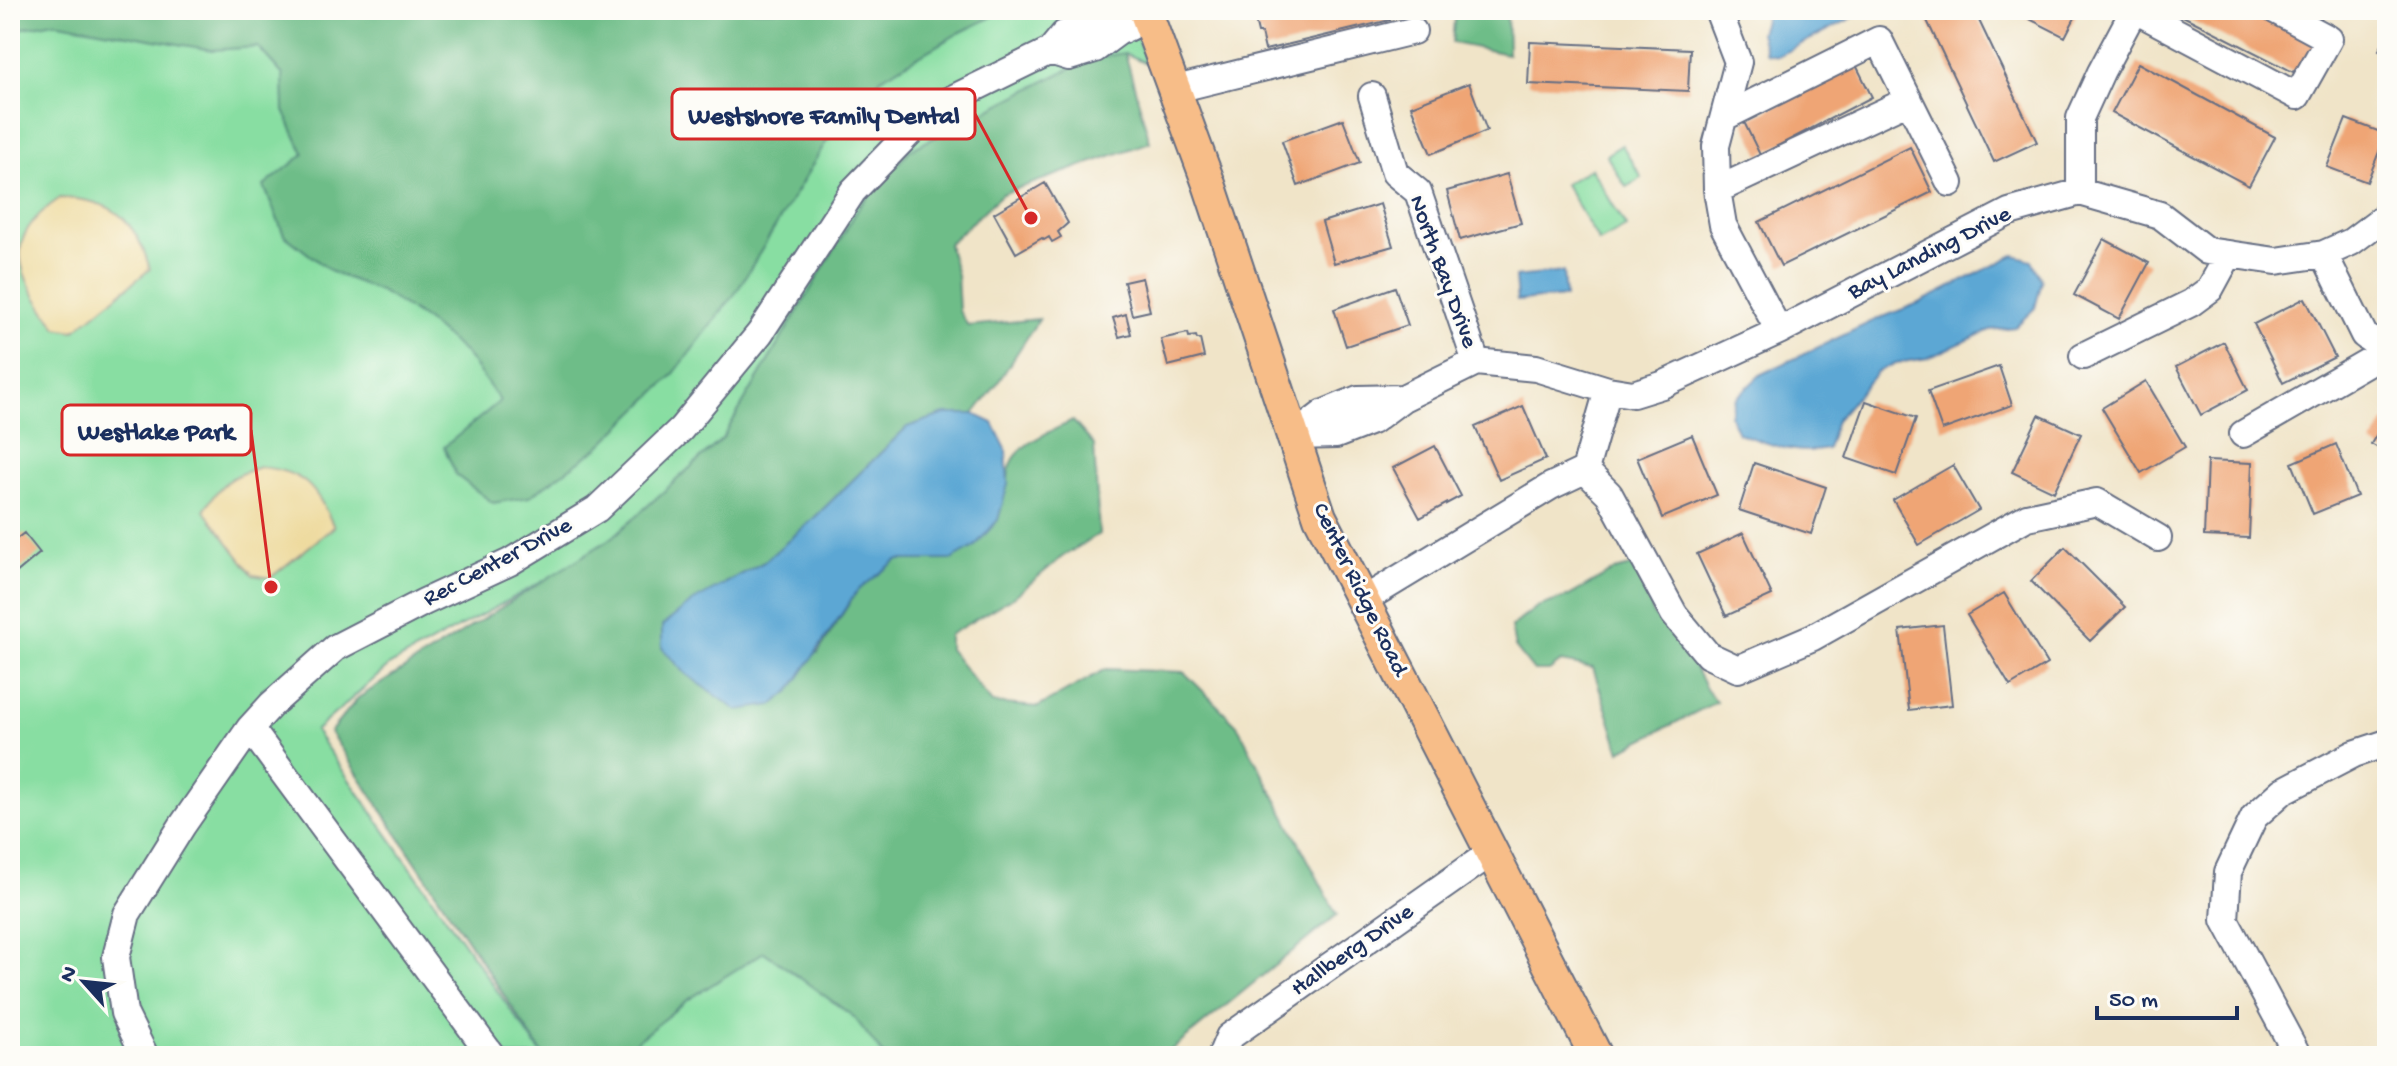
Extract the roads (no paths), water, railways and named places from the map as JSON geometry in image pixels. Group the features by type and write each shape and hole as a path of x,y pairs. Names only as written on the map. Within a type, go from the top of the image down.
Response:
{"main road":[{"name":"Center Ridge Road","path":"1147,15 1209,184 1320,517 1596,1056"}],"street":[{"path":"1718,10 1738,62 1716,146 1717,190 1723,225 1779,331"},
{"path":"2275,10 2329,39 2297,96 2134,10 2080,118 2080,192 2160,215 2207,251 2276,261 2324,254 2351,242 2387,215"},
{"name":"Rec Center Drive","path":"145,1056 124,1013 116,957 127,914 182,826 250,728 271,705 335,648 510,562 597,509 681,429 760,333 853,191 912,130 950,100 1050,51 1069,57 1095,49 1147,15"},
{"path":"1172,90 1413,31"},
{"path":"1724,117 1879,40 1950,183"},
{"name":"North Bay Drive","path":"1372,96 1395,173 1418,192 1476,362"},
{"path":"1717,190 1909,100"},
{"name":"Bay Landing Drive","path":"1476,362 1536,368 1608,390 1633,394 1662,385 1779,331 2009,212 2080,192"},
{"path":"2083,356 2191,303 2210,289 2229,254"},
{"path":"2243,434 2386,352 2364,335 2324,254"},
{"path":"1294,436 1324,413 1358,399 1403,398 1476,362"},
{"path":"1362,601 1551,486 1585,470 1608,390"},
{"path":"1585,470 1609,494 1674,614 1708,655 1738,669 1813,637 2027,517 2097,502 2158,538"},
{"path":"250,728 492,1056"},
{"path":"2298,1056 2225,920 2228,872 2254,817 2283,791 2354,754 2387,743"},
{"name":"Hallberg Drive","path":"1221,1056 1229,1037 1492,852"}],"water":[{"path":"1767,10 1867,10 1778,56 1766,53 1760,33"},
{"path":"2014,255 2032,260 2042,281 2035,308 2015,327 1990,330 1928,358 1896,363 1877,372 1836,420 1827,449 1792,450 1738,433 1730,415 1735,399 1760,375 1873,321 1921,302"},
{"path":"1563,272 1565,297 1517,301 1515,277"},
{"path":"945,414 974,414 993,423 1006,449 1008,484 998,520 974,547 951,560 897,560 857,591 790,691 772,705 737,710 686,674 662,648 662,626 692,602 764,562 811,521 907,427"}],"place":[{"name":"Westshore Family Dental","path":"1031,218"},
{"name":"Westlake Park","path":"271,587"}]}
